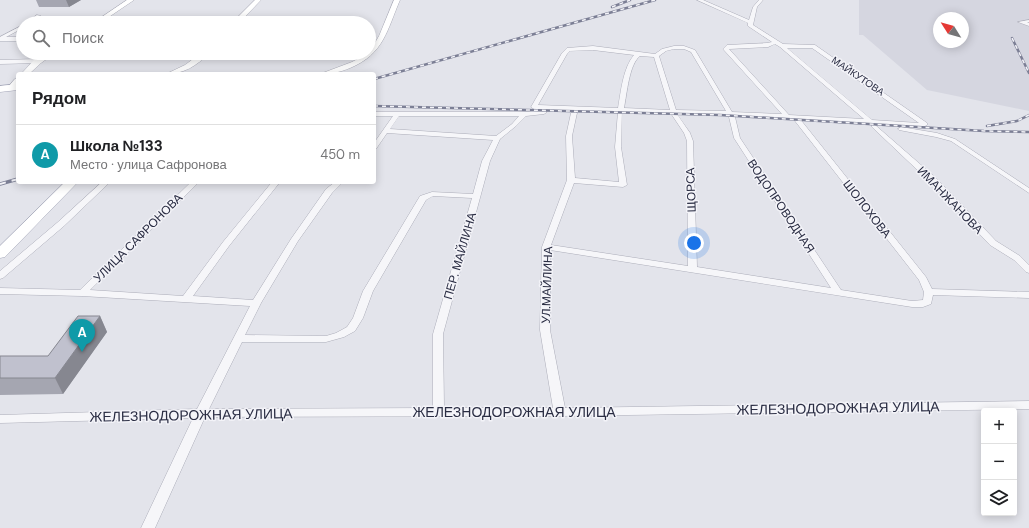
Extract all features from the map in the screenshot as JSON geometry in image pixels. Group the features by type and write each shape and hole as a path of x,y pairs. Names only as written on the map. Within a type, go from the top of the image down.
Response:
{"main road":[{"path":"0,89 16,85"},
{"path":"0,254 70,184"}],"street":[{"path":"107,16 131,0"},
{"path":"242,16 258,0"},
{"path":"376,44 384,30 397,0"},
{"path":"699,0 751,22 755,7 761,0"},
{"path":"1029,21 1020,22 1029,25"},
{"name":"ИМАНЖАНОВА","path":"751,22 750,25 779,44 872,124 933,180 993,244 1017,258 1029,270"},
{"path":"0,39 16,30"},
{"path":"0,39 16,39"},
{"path":"779,44 727,47 726,49 787,116"},
{"name":"МАЙКУТОВА","path":"779,44 813,46 925,122 923,125 872,124"},
{"path":"621,112 534,107 565,53 569,49 593,48 656,56"},
{"name":"ВОДОПРОВОДНАЯ","path":"656,56 666,48 686,48 693,51 731,115 737,138 743,149 838,292"},
{"path":"571,180 622,185 618,147 621,112 626,79 636,57 641,54"},
{"name":"ЩОРСА","path":"656,56 674,113 690,140 693,268"},
{"path":"27,72 41,60"},
{"path":"330,72 359,60"},
{"path":"193,72 193,68 197,61"},
{"path":"175,72 188,67 197,61"},
{"path":"0,62 38,62"},
{"path":"376,114 524,114 544,112 674,113 750,116 872,124"},
{"name":"УЛ.МАЙЛИНА","path":"560,412 545,330 546,247 571,180 568,155 569,136 574,112"},
{"path":"376,145 397,114"},
{"name":"ПЕР. МАЙЛИНА","path":"438,413 438,334 486,161 497,138 514,125 524,114"},
{"path":"750,116 787,116 872,124 921,132 953,140 1029,191"},
{"name":"ШОЛОХОВА","path":"797,120 923,279 928,297"},
{"path":"387,131 497,138"},
{"path":"0,276 62,224 104,184"},
{"name":"УЛИЦА САФРОНОВА","path":"82,294 193,184"},
{"path":"186,299 226,244 274,184"},
{"path":"148,528 201,413 256,303 294,241 329,192 337,184"},
{"path":"239,338 326,339 340,335 351,329 358,318 368,291 423,198 432,194 476,196"},
{"path":"546,247 693,268 912,304 923,304 928,297 1029,295"},
{"path":"0,291 256,303"},
{"name":"ЖЕЛЕЗНОДОРОЖНАЯ УЛИЦА","path":"0,419 201,413 560,412 1029,405"}],"shaded area":[{"path":"859,0 1029,0 1029,111 927,90 863,35 859,35"}],"building":[{"path":"78,316 100,316 55,378 0,378 0,356 48,356"}],"railway":[{"path":"612,7 630,0"},
{"path":"376,78 655,0"},
{"path":"1012,38 1029,73"},
{"path":"376,106 720,115 984,131 1029,132"},
{"path":"987,126 1017,121 1029,115"},
{"path":"0,184 16,180"}],"place":[{"name":"Школа №133","path":"82,352"}]}
